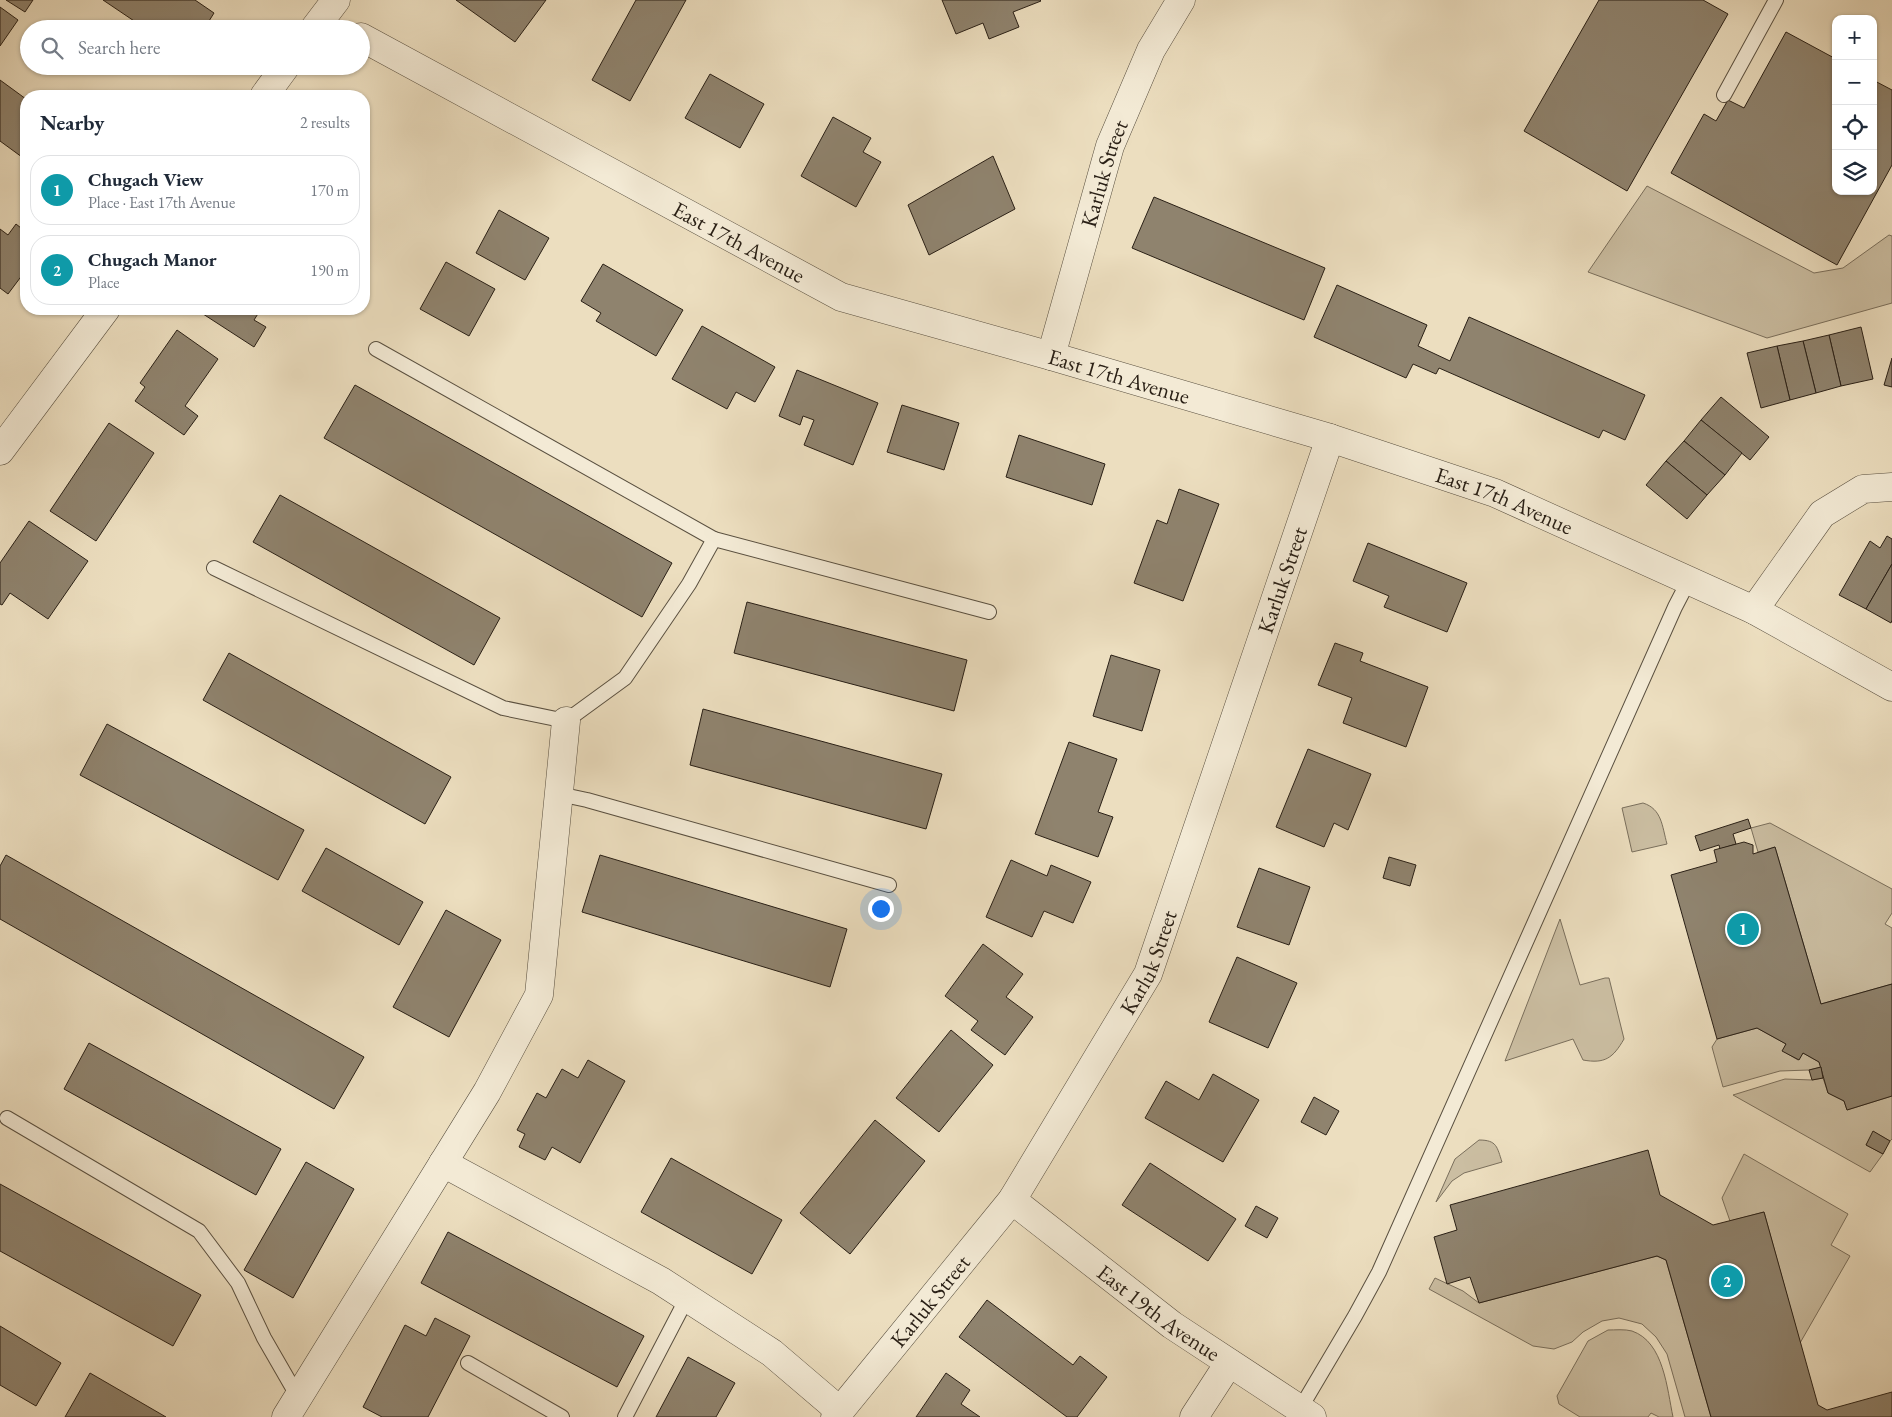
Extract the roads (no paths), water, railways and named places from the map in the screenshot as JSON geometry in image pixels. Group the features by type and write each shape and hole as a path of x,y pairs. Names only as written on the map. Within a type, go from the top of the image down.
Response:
{"street":[{"name":"Karluk Street","path":"1051,356 1110,146 1151,50 1181,0"},
{"name":"East 17th Avenue","path":"370,41 841,297 1330,438 1495,493 1754,610 1892,687"},
{"path":"268,90 279,75"},
{"path":"0,451 102,315"},
{"name":"Karluk Street","path":"837,1414 1012,1200 1148,974 1330,438"},
{"path":"1754,610 1822,514 1863,489 1892,487"},
{"path":"292,1407 443,1164 500,1068 539,995 566,721"},
{"path":"443,1164 660,1281 687,1298 772,1353 837,1414"},
{"name":"East 19th Avenue","path":"1012,1200 1172,1325 1306,1413"},
{"path":"1194,1417 1229,1363"}],"lane":[{"path":"1724,95 1776,0"},
{"path":"376,349 714,539 989,612"},
{"path":"214,568 503,708 566,721 625,678 689,584 714,539"},
{"path":"1306,1413 1379,1272 1671,616 1689,580"},
{"path":"559,794 606,805 889,885"},
{"path":"7,1118 198,1232 238,1283 264,1338 292,1407"},
{"path":"625,1417 687,1298"},
{"path":"468,1363 562,1417"}],"place":[{"name":"Chugach View","path":"1743,929"},
{"name":"Chugach Manor","path":"1727,1281"}]}
